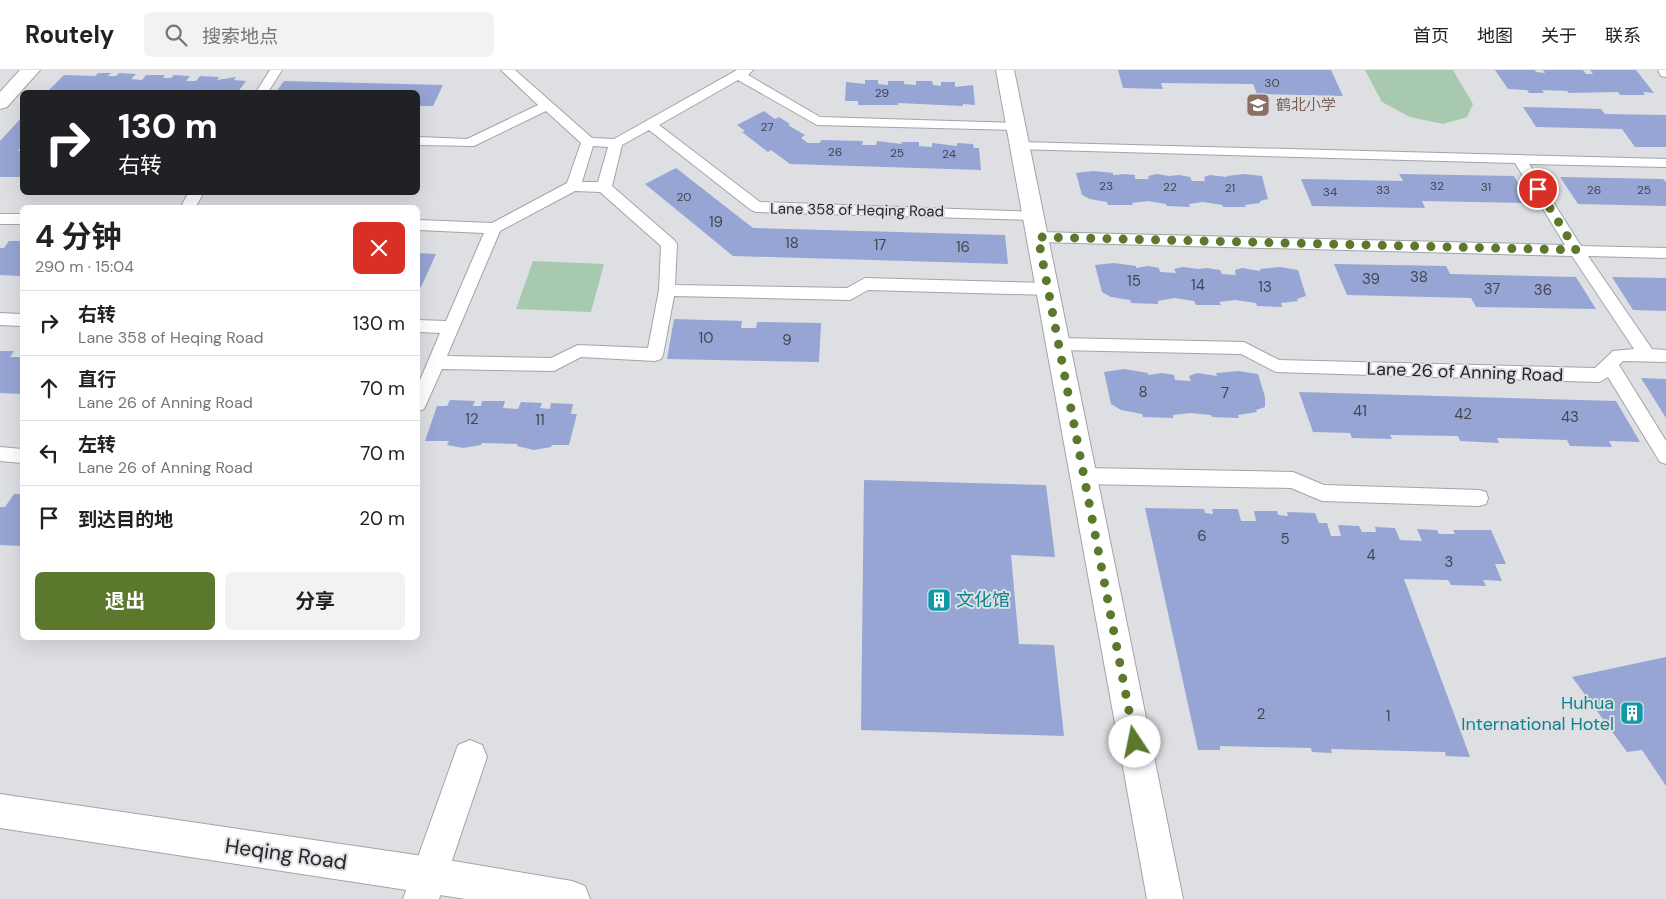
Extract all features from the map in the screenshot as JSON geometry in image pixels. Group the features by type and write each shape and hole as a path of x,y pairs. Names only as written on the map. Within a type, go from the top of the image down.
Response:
{"street":[{"path":"0,103 31,70"},
{"path":"1004,70 1059,344 1165,899"},
{"path":"425,887 470,757"},
{"name":"Heqing Road","path":"0,812 425,887 572,899"}],"lane":[{"path":"263,90 276,70"},
{"path":"502,70 507,70 588,142 616,143 743,72 817,121 1270,153 1666,163"},
{"path":"420,141 469,143 546,106"},
{"name":"Lane 358 of Heqing Road","path":"650,124 756,208 1303,243 1576,250"},
{"path":"573,186 588,142"},
{"path":"604,187 616,143"},
{"path":"1519,159 1576,250 1647,355"},
{"path":"420,225 494,228 573,186 604,187 669,244 667,290 655,355 578,351 554,365 436,362"},
{"path":"0,219 20,220"},
{"path":"420,399 494,228"},
{"path":"1576,250 1666,253"},
{"path":"667,290 850,294 865,284 1048,289"},
{"path":"0,319 20,320"},
{"path":"420,326 451,327"},
{"name":"Lane 26 of Anning Road","path":"1059,344 1244,348 1276,366 1599,375 1619,355 1666,356"},
{"path":"1610,365 1666,457"},
{"path":"0,454 20,456"},
{"path":"1084,476 1293,480 1322,493 1479,498"}],"green space":[{"path":"1365,70 1453,70 1473,104 1467,117 1443,124 1410,117 1382,102"},
{"path":"533,261 604,264 591,312 516,309"}],"building":[{"name":"鹤北小学","path":"1118,70 1331,70 1343,96 1257,94 1253,84 1161,83 1163,89 1123,88"},
{"path":"1495,70 1535,70 1536,72 1545,73 1543,70 1583,70 1586,74 1593,74 1590,70 1636,70 1654,93 1643,92 1645,95 1620,95 1618,92 1569,93 1567,91 1542,90 1544,93 1529,93 1527,90 1508,89"},
{"path":"98,73 111,73 108,76 116,76 119,73 136,74 131,79 142,80 146,75 165,75 163,78 171,78 174,75 190,76 186,81 196,81 200,76 219,77 217,80 236,77 234,80 246,81 239,90 49,90 64,75 95,76"},
{"path":"865,80 878,80 878,84 888,85 888,81 904,81 904,84 916,85 916,81 932,81 933,85 941,86 941,82 955,82 955,87 973,85 975,105 898,103 898,105 858,105 858,101 845,101 846,82 865,84"},
{"path":"284,81 443,85 433,106 420,106 420,90 277,90"},
{"path":"1523,107 1601,109 1605,114 1666,115 1666,147 1635,147 1622,129 1536,127"},
{"path":"764,111 775,119 779,117 790,124 788,125 805,135 801,138 808,143 820,143 821,140 863,141 862,145 876,145 877,141 902,144 901,142 919,142 919,146 932,147 932,143 957,146 957,143 973,144 974,148 979,148 981,170 790,164 771,150 768,152 742,132 745,131 737,125"},
{"path":"20,119 20,148 18,151 20,151 20,177 0,177 0,141"},
{"path":"676,168 753,228 1005,235 1008,264 733,256 645,184"},
{"path":"1093,171 1113,173 1113,175 1135,175 1135,179 1149,179 1148,176 1157,174 1179,175 1190,177 1192,181 1205,181 1204,177 1210,175 1227,177 1245,174 1262,176 1268,199 1260,201 1260,203 1245,205 1246,207 1223,207 1222,205 1203,202 1189,204 1190,207 1167,206 1166,204 1148,201 1132,203 1133,205 1108,205 1107,202 1090,199 1082,195 1076,173"},
{"path":"1399,174 1514,176 1530,203 1422,201 1425,208 1312,206 1301,179 1403,181"},
{"path":"1560,177 1663,179 1666,182 1666,206 1578,204"},
{"path":"9,241 20,241 20,276 0,275 0,248 4,248"},
{"path":"420,253 436,254 421,287"},
{"path":"1114,263 1136,266 1136,268 1149,266 1159,268 1160,272 1176,273 1174,269 1183,267 1207,268 1220,270 1222,274 1236,275 1235,270 1242,268 1260,271 1260,269 1280,267 1298,270 1306,296 1297,299 1298,301 1281,303 1282,307 1257,306 1256,303 1235,300 1219,302 1221,305 1196,305 1194,301 1174,298 1158,301 1158,304 1131,303 1130,300 1111,297 1102,292 1095,265"},
{"path":"1334,264 1446,266 1450,274 1576,277 1596,309 1476,307 1471,298 1347,295"},
{"path":"1612,277 1666,278 1666,311 1633,310"},
{"path":"674,319 742,321 741,328 756,328 757,322 821,323 819,362 667,359"},
{"path":"0,351 14,351 10,357 20,357 20,394 0,393"},
{"path":"1124,369 1148,373 1148,375 1162,373 1174,375 1175,380 1191,381 1189,376 1197,373 1217,376 1216,373 1238,371 1258,374 1265,397 1265,407 1256,410 1257,412 1238,415 1239,418 1212,417 1211,415 1190,413 1173,415 1173,418 1143,417 1142,414 1121,410 1111,404 1104,372"},
{"path":"1641,378 1666,379 1666,418"},
{"path":"1299,392 1616,401 1640,442 1609,441 1612,447 1570,446 1567,440 1497,438 1499,443 1460,441 1458,436 1390,435 1392,439 1352,438 1350,433 1313,432"},
{"path":"450,400 475,401 473,406 481,406 482,401 505,401 503,408 518,409 521,402 542,403 540,408 550,409 551,403 573,404 571,414 577,414 569,445 552,445 551,447 534,450 517,446 518,444 482,443 481,445 463,448 447,445 449,441 425,441 437,406 447,406"},
{"name":"文化馆","path":"864,480 1046,485 1055,557 1011,555 1019,644 1054,645 1064,736 861,730"},
{"path":"14,494 20,494 20,546 0,545 0,507 5,507"},
{"path":"1145,508 1204,509 1205,513 1213,514 1212,509 1238,509 1241,521 1256,521 1254,511 1277,511 1278,515 1288,516 1287,512 1315,513 1319,523 1327,523 1331,536 1341,536 1338,525 1359,526 1362,532 1376,532 1375,527 1395,528 1400,540 1422,541 1417,529 1437,530 1439,534 1455,534 1453,530 1491,530 1506,564 1495,564 1502,581 1483,580 1486,586 1451,585 1448,580 1404,579 1470,757 1446,756 1445,752 1331,749 1332,753 1312,752 1311,748 1220,746 1220,750 1198,750"},
{"name":"Huhua International Hotel","path":"1666,657 1666,786 1642,750 1627,752 1572,677"}],"place":[{"name":"鹤北小学","path":"1258,105"},
{"name":"文化馆","path":"939,600"},
{"name":"Huhua International Hotel","path":"1632,713"}],"route":[{"path":"1135,742 1038,237 1576,250 1538,189"}]}
